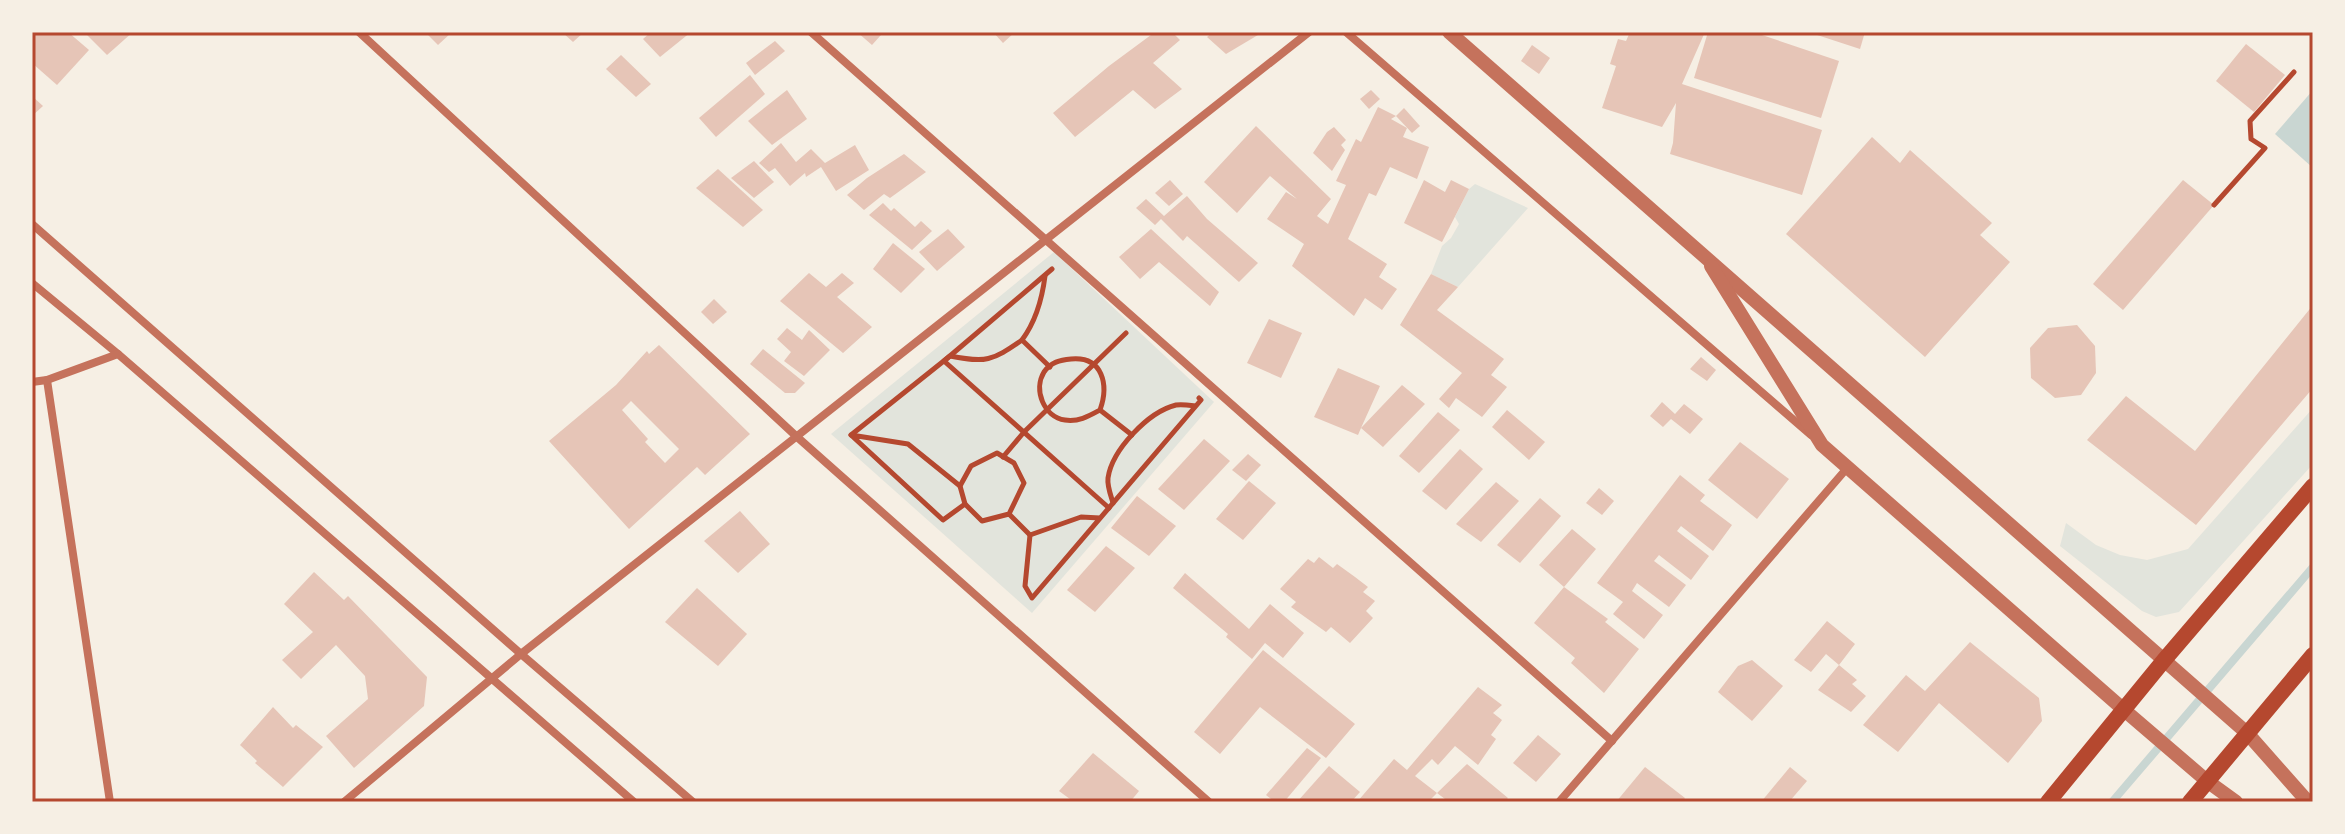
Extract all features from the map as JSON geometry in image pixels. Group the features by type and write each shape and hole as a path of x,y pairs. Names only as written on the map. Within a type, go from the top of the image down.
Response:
{"main road":[{"path":"2048,802 2313,486"},
{"path":"2190,802 2201,776 2242,728 2313,655"}],"street":[{"path":"359,32 796,436 1207,801"},
{"path":"811,32 1612,741"},
{"path":"344,802 521,654 1309,32"},
{"path":"1346,32 2123,709 2236,802"},
{"path":"1449,32 2242,728 2308,802"},
{"path":"32,224 693,802"},
{"path":"1702,253 1822,445"},
{"path":"32,283 634,802"},
{"path":"32,382 47,380 118,354"},
{"path":"47,380 110,802"},
{"path":"1559,802 1848,467"}],"path":[{"path":"2214,205 2265,148 2251,139 2250,121 2294,72"},
{"path":"1055,267 944,361 1111,506"},
{"path":"851,435 950,356 989,360 1022,340 1031,328 1038,309 1045,275"},
{"path":"1116,323 1137,342"},
{"path":"1003,457 1024,432 1126,332"},
{"path":"1022,340 1050,367"},
{"path":"1081,358 1094,364 1103,377 1106,395 1100,410 1081,420 1053,416 1043,404 1039,389 1044,372 1057,360 1081,358"},
{"path":"1030,535 1025,586 1032,598 1201,400 1190,390"},
{"path":"1111,506 1107,481 1114,459 1132,435 1158,412 1178,404 1196,406"},
{"path":"1100,410 1132,435"},
{"path":"851,435 908,444 960,486 965,504 982,521 1009,514 1024,483 1014,463 997,453 971,466 960,486"},
{"path":"851,435 943,520 965,504"},
{"path":"1009,514 1030,535"},
{"path":"1030,535 1081,517 1100,518"}],"shaded area":[{"path":"2313,90 2313,168 2275,134"},
{"path":"1475,184 1528,208 1458,287 1431,274 1442,246 1459,224 1455,217 1469,189"},
{"path":"1054,252 1214,402 1032,613 831,434"},
{"path":"2313,408 2313,464 2179,612 2156,617 2142,611 2060,546 2066,523 2096,545 2120,555 2147,560 2188,549"}],"building":[{"path":"32,32 68,32 89,50 57,85 32,63"},
{"path":"84,32 133,32 107,55"},
{"path":"425,32 452,32 438,45"},
{"path":"562,32 584,32 573,42"},
{"path":"651,32 691,32 660,57 643,39"},
{"path":"857,32 878,32 881,35 872,45"},
{"path":"993,32 1015,32 1003,43"},
{"path":"1155,32 1172,32 1180,40 1153,63 1182,89 1155,109 1133,90 1075,137 1053,113"},
{"path":"1213,32 1263,32 1226,54 1207,37"},
{"path":"1630,32 1705,32 1682,84 1822,130 1802,195 1670,154 1676,103 1662,127 1602,108 1616,66 1610,64 1618,39 1626,41"},
{"path":"1708,32 1753,32 1839,61 1821,118 1694,78"},
{"path":"1808,32 1865,32 1860,49"},
{"path":"775,41 785,51 755,75 746,63"},
{"path":"2246,44 2285,75 2254,112 2216,81"},
{"path":"1532,45 1550,58 1539,74 1521,61"},
{"path":"621,55 651,84 636,97 606,69"},
{"path":"750,75 765,94 716,137 699,118"},
{"path":"787,90 807,119 772,145 748,121"},
{"path":"1371,90 1380,99 1369,109 1360,99"},
{"path":"32,96 43,106 32,116"},
{"path":"1378,107 1396,116 1391,119 1407,128 1403,137 1429,147 1417,179 1390,167 1376,196 1369,193 1348,239 1387,264 1379,277 1397,289 1382,310 1365,298 1354,316 1292,266 1304,244 1267,219 1286,192 1297,199 1270,176 1237,213 1204,182 1256,126 1331,199 1317,216 1328,224 1346,185 1336,181 1356,139 1361,142"},
{"path":"1404,108 1420,126 1412,133 1396,116"},
{"path":"1334,127 1346,140 1341,145 1345,150 1332,171 1313,153"},
{"path":"1872,137 1900,163 1910,150 1992,223 1980,235 2010,262 1925,357 1786,234"},
{"path":"781,143 796,162 811,149 825,163 855,145 869,170 836,191 821,167 806,177 805,173 790,186 775,168 769,172 759,163"},
{"path":"904,154 926,172 890,198 884,194 864,210 847,195 867,178"},
{"path":"754,161 774,182 754,198 731,178"},
{"path":"718,169 763,210 743,227 696,188"},
{"path":"1170,180 1183,194 1169,206 1155,193"},
{"path":"1424,180 1445,192 1451,180 1469,189 1442,242 1404,223"},
{"path":"2183,180 2214,205 2123,310 2093,284"},
{"path":"1187,196 1207,219 1258,263 1239,282 1187,236 1183,241 1161,219 1155,225 1136,208 1146,199 1164,216"},
{"path":"883,203 891,211 894,208 915,227 921,221 932,231 912,250 869,215"},
{"path":"948,229 965,247 937,271 919,252"},
{"path":"1151,229 1219,292 1210,306 1159,262 1140,279 1119,257"},
{"path":"893,243 925,269 901,293 873,269"},
{"path":"809,273 826,287 842,273 854,283 837,297 872,327 843,353 780,301"},
{"path":"1431,274 1458,287 1437,310 1504,359 1491,375 1507,387 1482,417 1456,398 1449,408 1439,399 1462,373 1400,325"},
{"path":"714,299 727,312 713,324 701,312"},
{"path":"2313,305 2313,388 2196,525 2087,440 2126,396 2195,451"},
{"path":"1269,319 1302,333 1281,378 1247,363"},
{"path":"2077,325 2095,346 2096,373 2081,395 2055,398 2031,378 2030,348 2048,328"},
{"path":"787,328 802,340 809,330 830,350 804,376 784,361 791,352 777,339"},
{"path":"659,345 750,434 705,475 697,467 629,529 549,441 616,385 647,351 649,354","holes":["631,401 679,449 665,463 622,410"]},
{"path":"763,349 805,383 795,393 785,393 750,364"},
{"path":"1701,357 1716,370 1707,381 1690,369"},
{"path":"1338,368 1380,386 1358,435 1314,417"},
{"path":"1402,385 1425,404 1383,447 1361,428"},
{"path":"1662,402 1675,414 1684,404 1703,419 1690,434 1671,419 1663,427 1650,416"},
{"path":"1507,410 1545,442 1529,460 1492,427"},
{"path":"1438,412 1460,430 1419,473 1399,456"},
{"path":"1204,439 1230,461 1184,510 1158,489"},
{"path":"1740,442 1789,479 1757,519 1708,480"},
{"path":"1460,449 1483,469 1446,510 1422,491"},
{"path":"1248,454 1261,465 1246,481 1232,470"},
{"path":"1680,475 1705,495 1700,501 1732,525 1713,551 1681,526 1677,531 1709,556 1691,580 1659,555 1654,561 1686,585 1669,607 1637,583 1632,591 1663,615 1644,639 1613,614 1623,602 1597,583"},
{"path":"1249,481 1276,503 1243,540 1216,519"},
{"path":"1496,482 1519,501 1481,542 1456,524"},
{"path":"1599,488 1614,501 1602,515 1586,503"},
{"path":"1137,496 1176,526 1149,556 1111,528"},
{"path":"1540,498 1561,516 1520,563 1497,545"},
{"path":"740,511 770,544 738,573 704,541"},
{"path":"1572,529 1596,549 1564,587 1539,565"},
{"path":"1106,546 1135,568 1095,612 1067,590"},
{"path":"1319,557 1333,568 1337,564 1368,587 1363,592 1375,601 1366,611 1373,618 1350,643 1331,627 1326,632 1291,607 1296,602 1280,589 1308,559 1314,563"},
{"path":"314,572 344,600 348,596 427,677 424,706 354,768 326,736 368,699 365,676 336,645 301,679 282,660 313,632 284,604"},
{"path":"1185,573 1249,629 1270,604 1304,633 1283,658 1265,643 1252,659 1226,637 1228,634 1173,588"},
{"path":"1564,587 1608,619 1605,622 1639,649 1604,693 1571,663 1575,658 1534,623"},
{"path":"697,588 747,634 718,666 665,622"},
{"path":"1827,621 1855,644 1839,665 1826,654 1811,672 1794,660"},
{"path":"1970,642 2039,698 2042,721 2008,763 1939,703 1898,752 1863,725 1906,675 1925,691"},
{"path":"1263,650 1355,724 1326,758 1260,707 1220,754 1194,732"},
{"path":"1752,660 1783,686 1752,721 1718,692 1738,666"},
{"path":"1839,665 1857,680 1852,684 1866,696 1851,712 1818,690"},
{"path":"1478,687 1502,705 1493,713 1502,720 1491,735 1496,739 1478,765 1455,746 1438,765 1432,759 1415,776 1437,793 1428,802 1357,802 1394,759 1407,770"},
{"path":"273,707 293,728 296,725 323,747 283,787 240,745"},
{"path":"1538,735 1561,754 1536,782 1513,763"},
{"path":"1307,748 1321,758 1284,802 1275,802 1266,795"},
{"path":"1093,753 1139,791 1130,802 1074,802 1059,791"},
{"path":"1467,764 1508,798 1504,802 1449,802 1437,793"},
{"path":"1329,766 1360,792 1351,802 1297,802"},
{"path":"1645,767 1685,798 1682,802 1616,802"},
{"path":"1790,767 1807,781 1789,802 1761,802"}],"waterway":[{"path":"2112,802 2313,567"}]}
